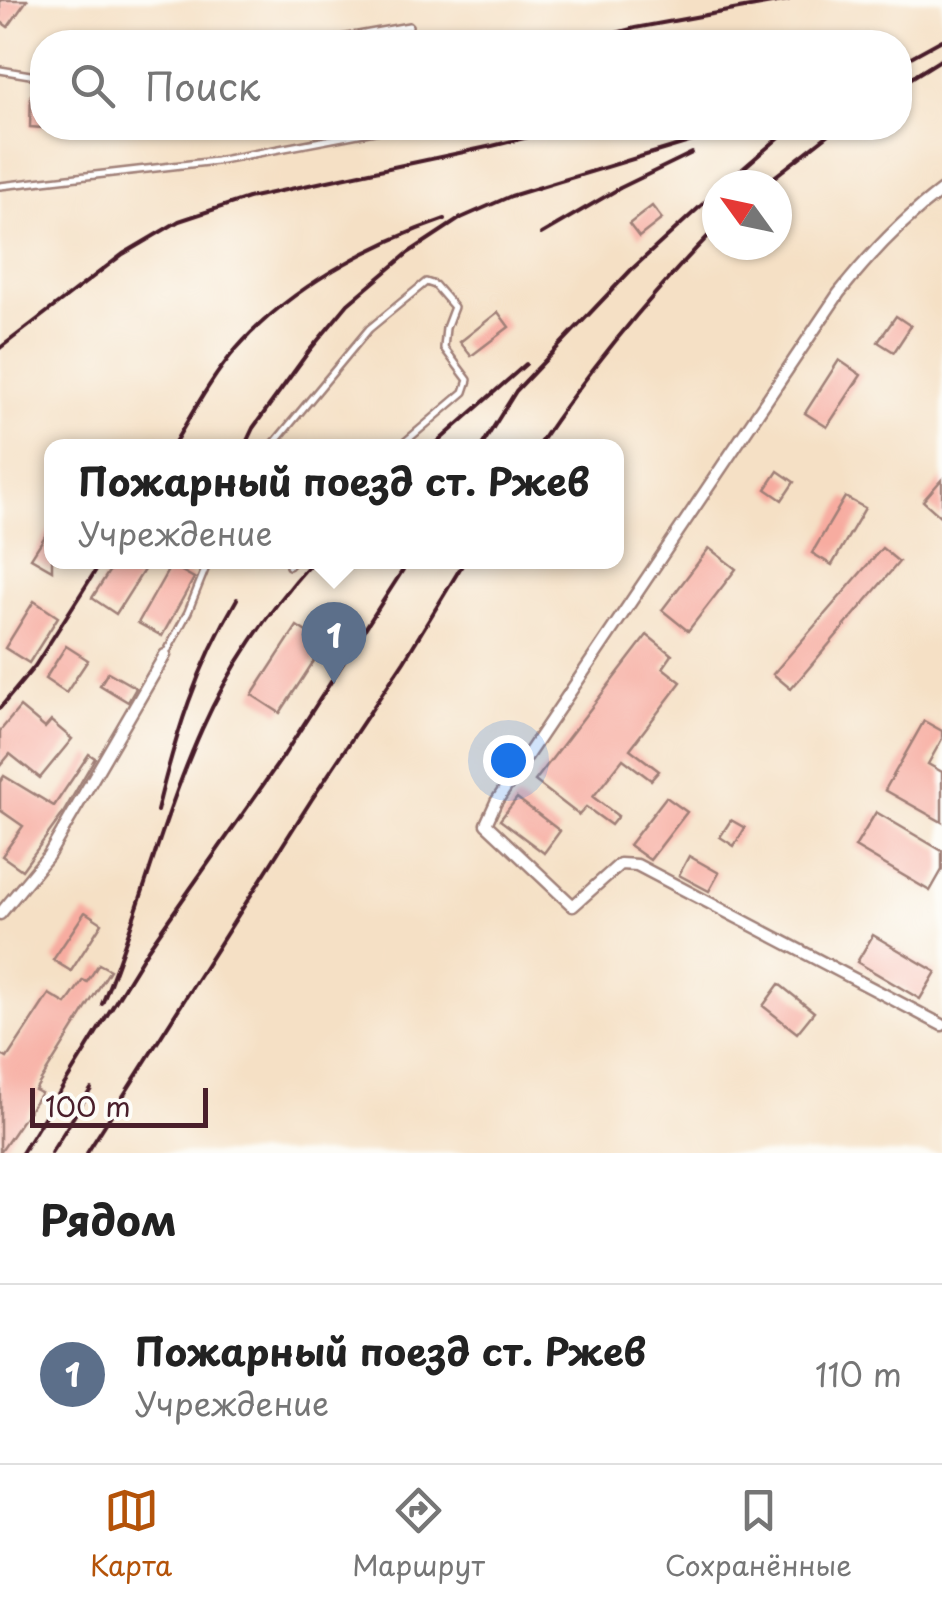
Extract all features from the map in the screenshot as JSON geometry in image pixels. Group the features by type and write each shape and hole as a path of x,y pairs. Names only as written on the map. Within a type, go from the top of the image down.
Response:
{"street":[{"path":"942,190 904,220 839,293 496,802 486,824 573,906 620,864 637,865 942,1025"},
{"path":"0,914 48,856 165,655"}],"lane":[{"path":"387,30 409,26"},
{"path":"0,70 30,74"},
{"path":"0,186 216,161 327,140"},
{"path":"277,439 369,328 426,282 435,285 454,308 444,348 468,380 464,392 407,439"},
{"path":"165,655 205,569"}],"building":[{"path":"0,0 27,0 8,27 0,21"},
{"path":"652,206 662,219 639,237 629,224"},
{"path":"498,312 509,327 471,356 460,342"},
{"path":"896,316 911,326 894,352 878,342"},
{"path":"839,360 861,375 827,427 805,413"},
{"path":"778,471 794,482 782,500 766,489"},
{"path":"942,479 942,518 923,501"},
{"path":"845,497 865,508 832,565 812,553"},
{"path":"44,538 44,565 31,558"},
{"path":"709,548 736,569 688,631 662,610"},
{"path":"882,548 899,562 791,689 773,674"},
{"path":"111,569 145,569 116,614 92,598"},
{"path":"169,569 178,569 194,578 162,636 138,623"},
{"path":"34,601 58,617 29,663 5,648"},
{"path":"297,626 325,644 280,713 252,695"},
{"path":"647,635 672,655 663,668 681,682 630,749 659,771 651,780 623,759 593,797 618,816 611,825 586,807 579,815 535,781"},
{"path":"66,646 88,660 66,693 45,679"},
{"path":"108,672 136,688 128,702 100,685"},
{"path":"20,707 45,728 51,721 72,739 40,778 10,754 0,766 0,731"},
{"path":"924,721 942,731 942,739 928,764 942,772 942,822 885,790"},
{"path":"89,754 95,758 62,815 22,870 2,856 23,826 0,810 0,782 4,776 54,806"},
{"path":"666,797 687,812 650,860 629,845"},
{"path":"517,798 560,831 544,853 500,820"},
{"path":"876,812 942,851 942,870 930,891 855,847"},
{"path":"731,820 745,828 734,846 720,837"},
{"path":"689,856 719,873 709,891 679,875"},
{"path":"85,912 102,923 71,971 53,960"},
{"path":"873,935 936,972 920,999 857,962"},
{"path":"99,964 110,970 35,1090 41,1093 0,1153 0,1054 7,1058 49,994 66,1004"},
{"path":"779,984 814,1012 797,1033 763,1006"}],"railway":[{"path":"627,30 788,0"},
{"path":"912,56 942,40"},
{"path":"912,78 942,59"},
{"path":"0,348 123,254 179,221 248,198 516,140"},
{"path":"248,439 309,351 348,304 408,253 461,218 511,196 695,140"},
{"path":"741,170 776,140"},
{"path":"783,170 822,140"},
{"path":"541,234 620,188 692,153"},
{"path":"486,439 516,391 631,270 702,205"},
{"path":"177,439 227,360 280,307 360,255 445,219"},
{"path":"543,439 622,332 702,243"},
{"path":"441,439 526,364"},
{"path":"0,708 35,666 97,569"},
{"path":"102,1004 175,797 212,707 251,641 306,569"},
{"path":"22,1153 148,949 284,755 404,569"},
{"path":"87,1153 460,569"},
{"path":"157,811 189,702 237,599"},
{"path":"51,1153 91,1089"}],"place":[{"name":"Пожарный поезд ст. Ржев","path":"334,684"}]}
